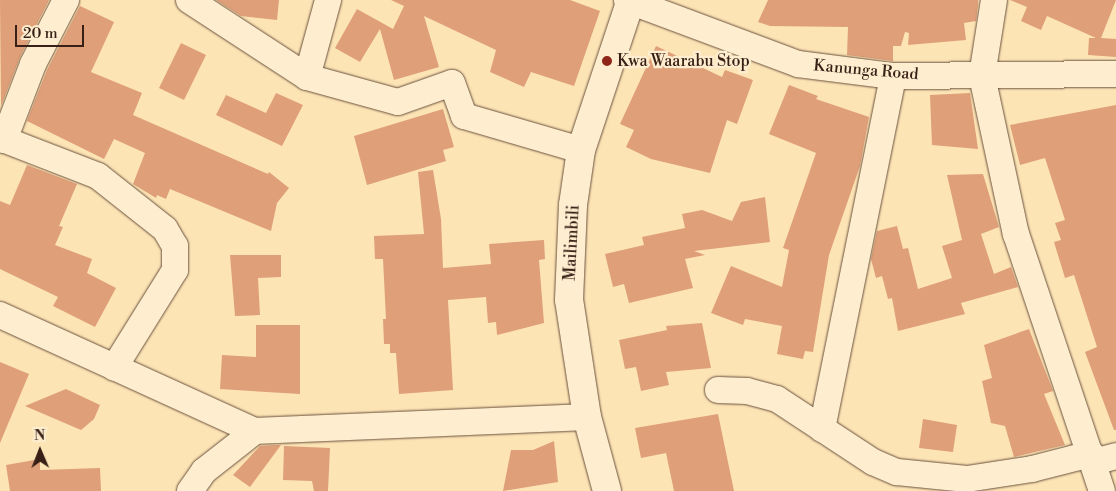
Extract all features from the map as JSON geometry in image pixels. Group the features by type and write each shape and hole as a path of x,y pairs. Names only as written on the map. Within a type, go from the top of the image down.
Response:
{"street":[{"path":"66,0 33,64 2,139 98,176 165,229 175,246 175,270 114,368"},
{"path":"189,0 307,77 398,102 452,83 464,116 581,150"},
{"path":"307,77 328,0"},
{"name":"Kanunga Road","path":"629,0 798,64 893,76 1116,74"},
{"name":"Mailimbili","path":"607,491 587,417 568,300 573,205 581,150 629,0"},
{"path":"994,0 982,76 1016,234 1100,457 1102,491"},
{"path":"822,428 893,76"},
{"path":"0,315 254,431 587,417"},
{"path":"718,390 747,391 777,399 874,462 897,472 929,477 967,479 1100,457"},
{"path":"190,491 204,471 254,431"}],"building":[{"path":"0,0 49,0 20,57 1,106"},
{"path":"216,0 279,0 277,20 241,16"},
{"path":"391,0 570,0 600,11 574,86 531,72 524,87 490,72 496,50 424,16 439,67 394,80 380,29 360,62 335,48 357,9 393,29 404,6"},
{"path":"768,0 978,0 978,5 976,21 964,23 966,40 908,45 909,33 905,32 901,46 893,46 893,61 847,55 848,27 770,26 758,22"},
{"path":"1010,0 1116,0 1101,38 1116,39 1116,57 1088,55 1089,38 1096,38 1047,16 1041,30 1021,21 1027,7"},
{"path":"80,6 114,22 91,72 142,93 133,115 268,174 269,172 289,188 277,203 271,231 170,189 166,199 157,195 156,198 133,184 145,153 114,139 104,159 27,121 47,70"},
{"path":"181,43 206,55 184,100 159,88"},
{"path":"656,46 722,77 725,70 753,80 737,124 727,120 710,173 651,159 626,147 634,130 620,124"},
{"path":"789,85 818,96 816,99 869,117 860,166 829,255 813,352 805,351 803,359 777,354 782,326 745,319 743,325 711,313 731,266 782,287 789,250 783,248 816,153 769,134"},
{"path":"276,93 303,105 282,146 216,115 226,95 266,113"},
{"path":"970,93 978,149 932,145 930,95"},
{"path":"1116,105 1116,430 1114,430 1085,352 1097,347 1074,275 1065,278 1054,242 1061,240 1055,223 1065,220 1045,158 1020,165 1010,125"},
{"path":"443,109 454,147 443,150 446,161 367,185 354,136"},
{"path":"27,165 77,184 59,226 63,227 55,245 92,259 87,273 116,288 95,327 53,306 58,297 0,269 0,201 10,205"},
{"path":"433,170 441,219 443,268 491,264 489,244 544,240 545,259 539,260 544,323 497,335 496,322 488,323 486,297 448,300 453,390 399,394 396,353 390,353 390,344 384,344 383,319 386,319 383,259 375,259 374,236 424,234 418,172"},
{"path":"983,174 999,227 981,234 994,274 1011,267 1018,287 961,303 965,314 898,331 892,298 888,299 882,276 876,278 871,259 877,231 897,226 903,249 908,248 918,289 952,278 942,246 962,240 947,175"},
{"path":"765,197 770,242 694,251 705,255 685,259 693,288 629,303 624,284 613,287 605,254 644,245 642,237 685,228 682,214 702,210 732,221 741,202"},
{"path":"230,255 281,255 281,277 258,278 260,315 235,316"},
{"path":"702,323 711,368 666,372 669,385 641,391 636,367 625,369 619,340 667,330 666,326"},
{"path":"256,325 300,325 300,394 220,389 222,355 256,357"},
{"path":"1029,329 1053,391 1044,394 1065,445 1014,457 1005,426 991,423 982,381 992,378 984,345"},
{"path":"0,362 29,374 0,443"},
{"path":"66,389 100,405 94,419 81,430 25,406"},
{"path":"718,414 734,491 674,491 666,453 641,458 635,428"},
{"path":"923,419 957,425 953,452 919,448"},
{"path":"554,441 558,482 503,491 511,450 533,450"},
{"path":"281,445 250,487 233,475 260,446"},
{"path":"284,446 330,448 328,491 314,491 312,481 283,480"},
{"path":"40,459 40,470 100,468 101,491 10,491 6,465"}],"place":[{"name":"Kwa Waarabu Stop","path":"607,61"}]}
